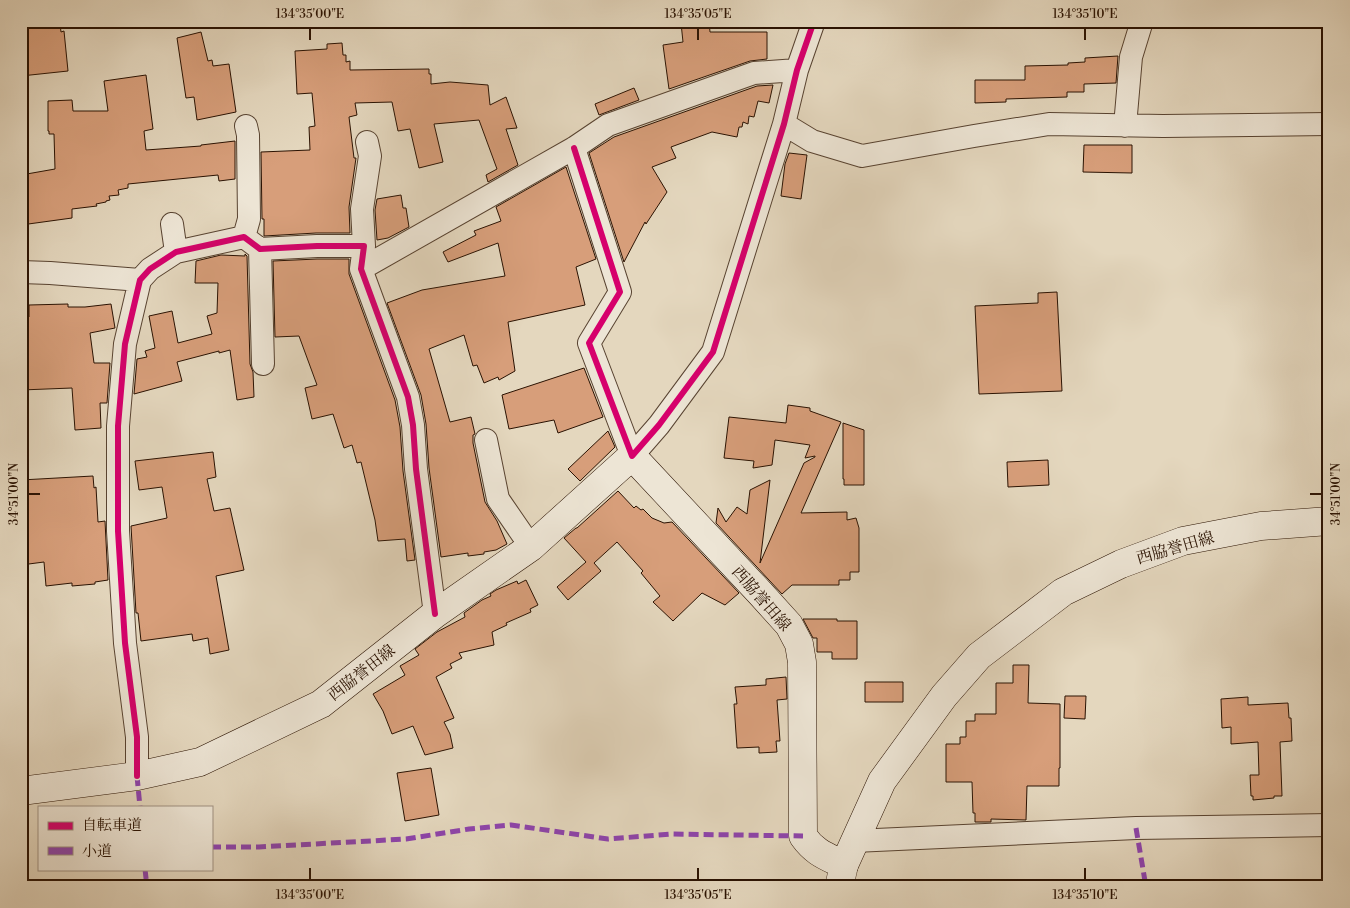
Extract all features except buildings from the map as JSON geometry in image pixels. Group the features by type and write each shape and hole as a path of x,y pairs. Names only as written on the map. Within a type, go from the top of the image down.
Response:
{"main road":[{"name":"西脇誉田線","path":"21,791 137,776 200,762 320,704 435,614 531,546 632,456 789,625 798,644 802,662 803,836 810,846 818,852 846,864 882,780 944,696 979,656 1063,592 1121,564 1183,541 1261,526 1329,521"}],"street":[{"path":"574,148 620,292 589,343 632,456 659,425 713,352 784,124 797,70 814,21"},
{"path":"1125,126 1131,57 1142,21"},
{"path":"361,269 574,148 608,124 754,73 797,70"},
{"path":"784,124 812,141 862,156 1049,124 1125,126 1329,124"},
{"path":"246,126 248,135 249,219 263,364"},
{"path":"367,142 370,156 362,209 364,246 361,269 408,397 413,425 416,469 435,614"},
{"path":"172,224 176,252"},
{"path":"137,776 137,736 125,643 118,531 118,426 125,344 140,280 150,269 176,252 252,243 364,246"},
{"path":"21,272 50,272 140,280"},
{"path":"486,440 498,499 531,546"},
{"path":"846,864 1136,828 1329,825"}],"marked path":[{"path":"137,776 140,806"},
{"path":"212,847 259,847 406,839 469,829 511,825 608,839 672,834 803,836"},
{"path":"1136,828 1146,887"},
{"path":"145,870 147,887"}],"cycle path":[{"path":"574,148 620,292 589,343 632,456 659,425 713,352 784,124 797,70 814,21"},
{"path":"137,776 137,737 125,643 118,531 118,426 125,344 140,280 150,269 176,252 244,237 260,249 364,246 361,269 408,397 413,425 416,469 435,614"}]}
